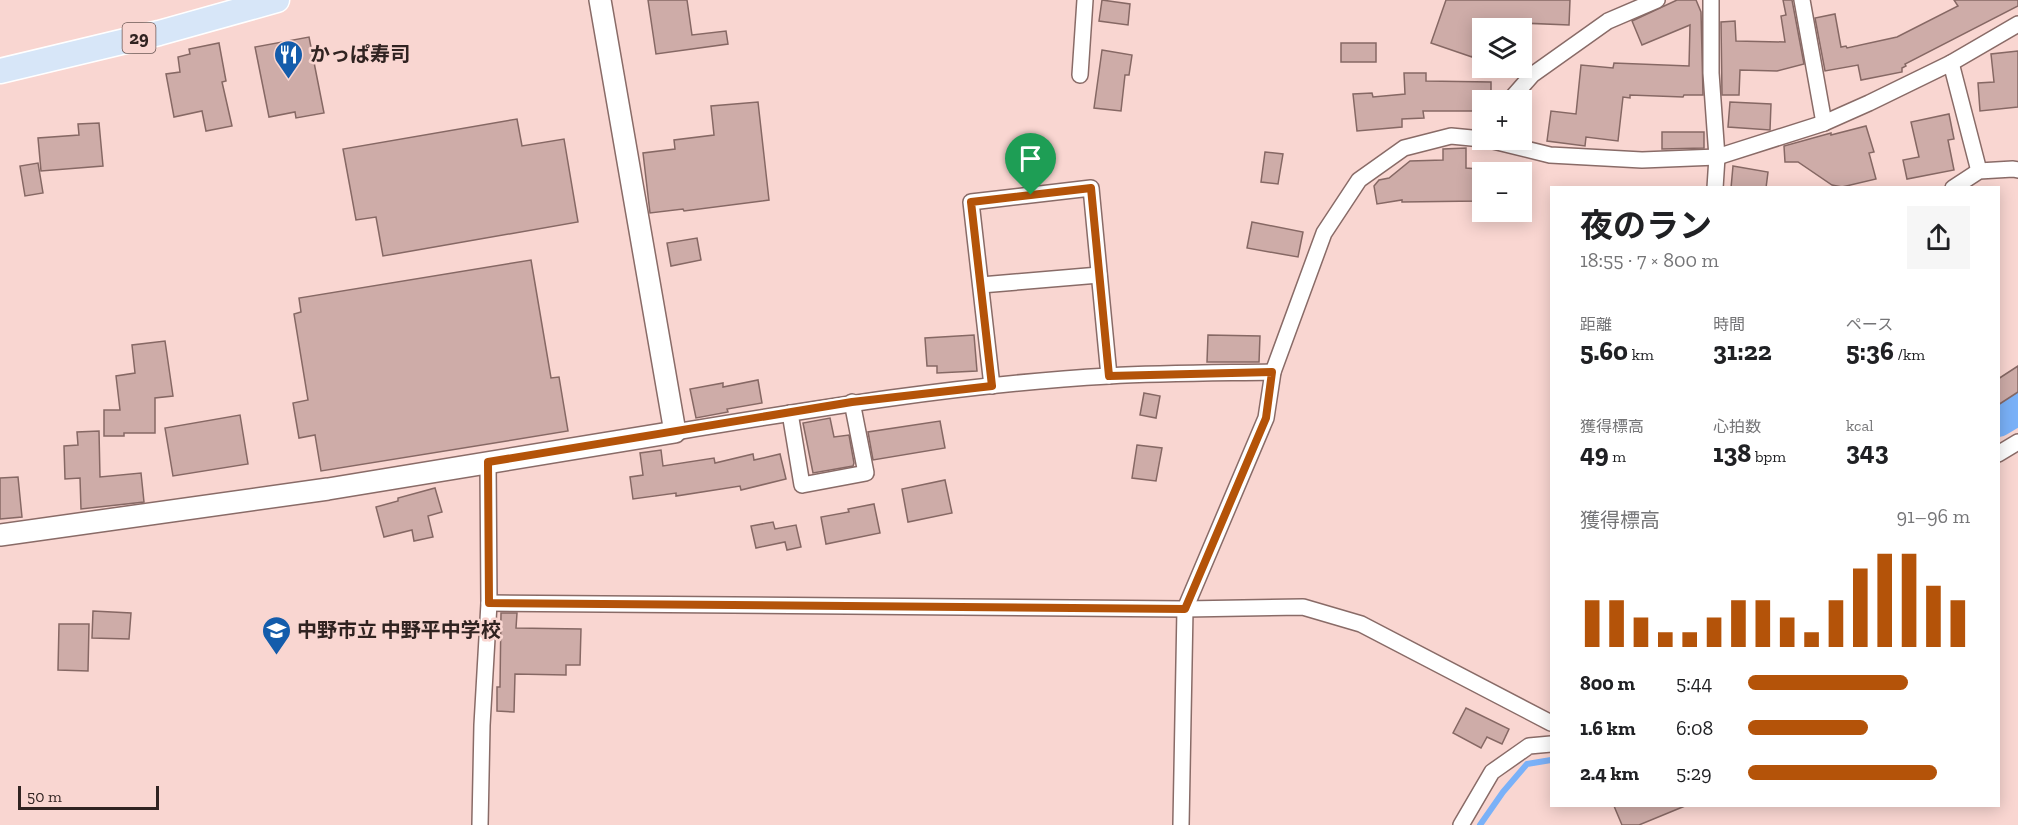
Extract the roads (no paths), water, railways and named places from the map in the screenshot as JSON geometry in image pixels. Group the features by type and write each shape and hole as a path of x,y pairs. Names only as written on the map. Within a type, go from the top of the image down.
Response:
{"main road":[{"name":"29","path":"0,71 159,33 277,0"}],"street":[{"path":"600,0 675,432"},
{"path":"1080,75 1085,0"},
{"path":"1519,90 1532,75 1608,21 1657,0"},
{"path":"1711,0 1711,73 1717,157 1715,186"},
{"path":"1802,0 1824,123"},
{"path":"1530,150 1550,155 1642,160 1717,157 1824,123 1951,63 2018,24"},
{"path":"1951,63 1979,171"},
{"path":"1180,825 1185,609 1266,418 1272,372 1324,233 1359,180 1404,148 1451,136 1472,137"},
{"path":"1956,186 1979,171 2018,170"},
{"path":"992,386 971,202 1091,188 1109,376"},
{"path":"981,285 1099,275"},
{"path":"0,535 328,489 852,402 992,386 1109,376 1272,372"},
{"path":"789,413 802,485 866,473 852,402"},
{"path":"2000,453 2018,442"},
{"path":"480,825 482,726 489,603 488,462"},
{"path":"489,603 1303,608 1361,624 1550,722"},
{"path":"1461,825 1492,772 1529,746 1550,744"}],"waterway":[{"path":"2000,419 2018,408"},
{"path":"1480,825 1503,792 1527,764 1550,760"}],"place":[{"name":"かっぱ寿司","path":"289,80"},
{"name":"中野市立 中野平中学校","path":"276,656"}]}
